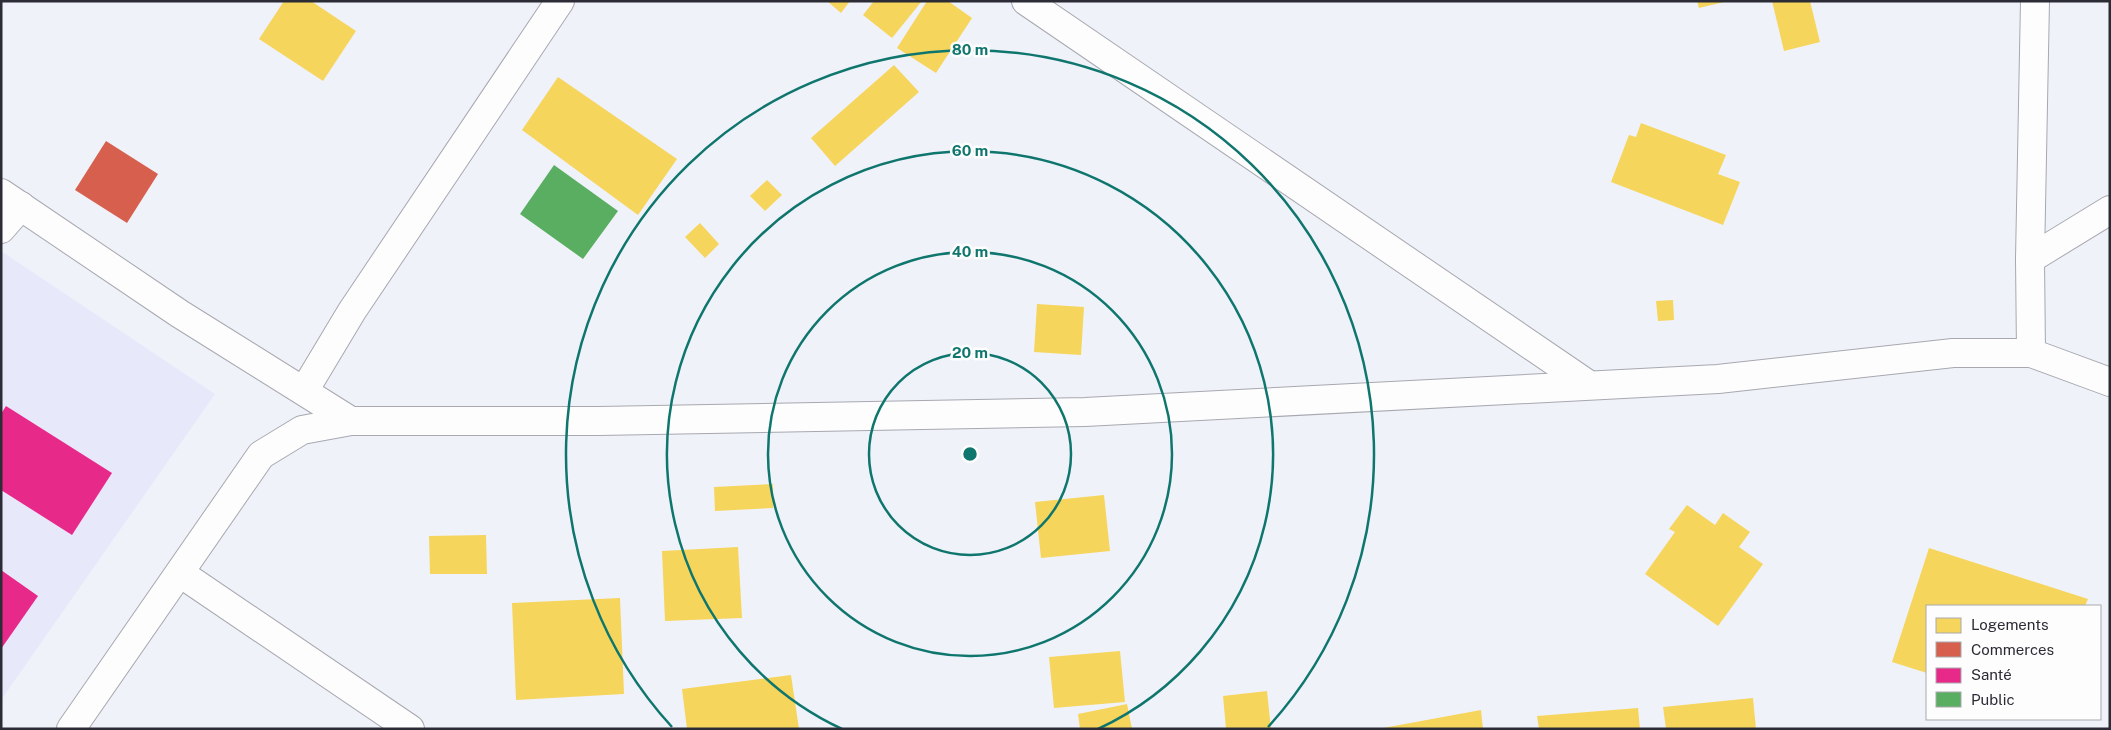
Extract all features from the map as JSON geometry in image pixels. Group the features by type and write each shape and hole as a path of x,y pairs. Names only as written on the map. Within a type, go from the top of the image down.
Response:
{"street":[{"path":"304,391 352,311 560,1"},
{"path":"1026,1 1589,385"},
{"path":"2031,353 2030,259 2035,1"},
{"path":"1,229 11,199 180,314 351,421"},
{"path":"2030,259 2110,210"},
{"path":"71,729 261,455 302,430 351,421 599,421 1085,412 1718,379 1953,353 2031,353 2110,382"},
{"path":"180,573 410,729"}],"shaded area":[{"path":"1,251 215,394 1,700"}],"building: Logements":[{"path":"284,1 311,1 356,31 323,81 259,39"},
{"path":"827,1 850,1 841,13"},
{"path":"874,1 922,1 892,38 863,15"},
{"path":"927,1 948,1 972,18 936,73 897,48"},
{"path":"1697,1 1724,1 1724,2 1699,8"},
{"path":"1772,1 1810,1 1820,42 1784,51"},
{"path":"894,65 919,92 835,166 811,138"},
{"path":"558,77 677,159 638,215 522,130"},
{"path":"1641,123 1726,155 1718,174 1740,182 1723,225 1611,182 1629,135 1636,137"},
{"path":"767,180 782,195 765,211 750,196"},
{"path":"700,223 719,244 705,258 685,237"},
{"path":"1673,300 1674,320 1658,321 1656,301"},
{"path":"1037,304 1084,307 1081,355 1034,352"},
{"path":"773,484 773,508 715,511 714,487"},
{"path":"1104,495 1110,551 1041,558 1035,502"},
{"path":"1687,505 1715,525 1723,513 1750,532 1739,547 1763,564 1718,626 1645,574 1675,532 1669,529"},
{"path":"486,535 487,574 430,574 429,536"},
{"path":"738,547 742,618 665,621 662,551"},
{"path":"1929,548 2088,599 2085,605 1926,605 1926,673 1892,662"},
{"path":"620,598 624,694 516,700 512,603"},
{"path":"1120,651 1125,702 1054,708 1049,657"},
{"path":"791,675 799,729 687,729 682,689"},
{"path":"1267,691 1271,729 1226,729 1223,696"},
{"path":"1753,698 1756,729 1666,729 1663,707"},
{"path":"1127,704 1132,729 1080,729 1078,714"},
{"path":"1638,708 1640,729 1539,729 1537,716"},
{"path":"1481,710 1483,729 1383,729 1383,728"}],"building: Commerces":[{"path":"106,141 158,174 127,223 75,190"}],"building: Santé":[{"path":"6,406 112,473 72,535 1,490 1,414"},
{"path":"1,570 38,596 1,649"}],"building: Public":[{"path":"554,165 618,211 583,259 520,214"}]}
